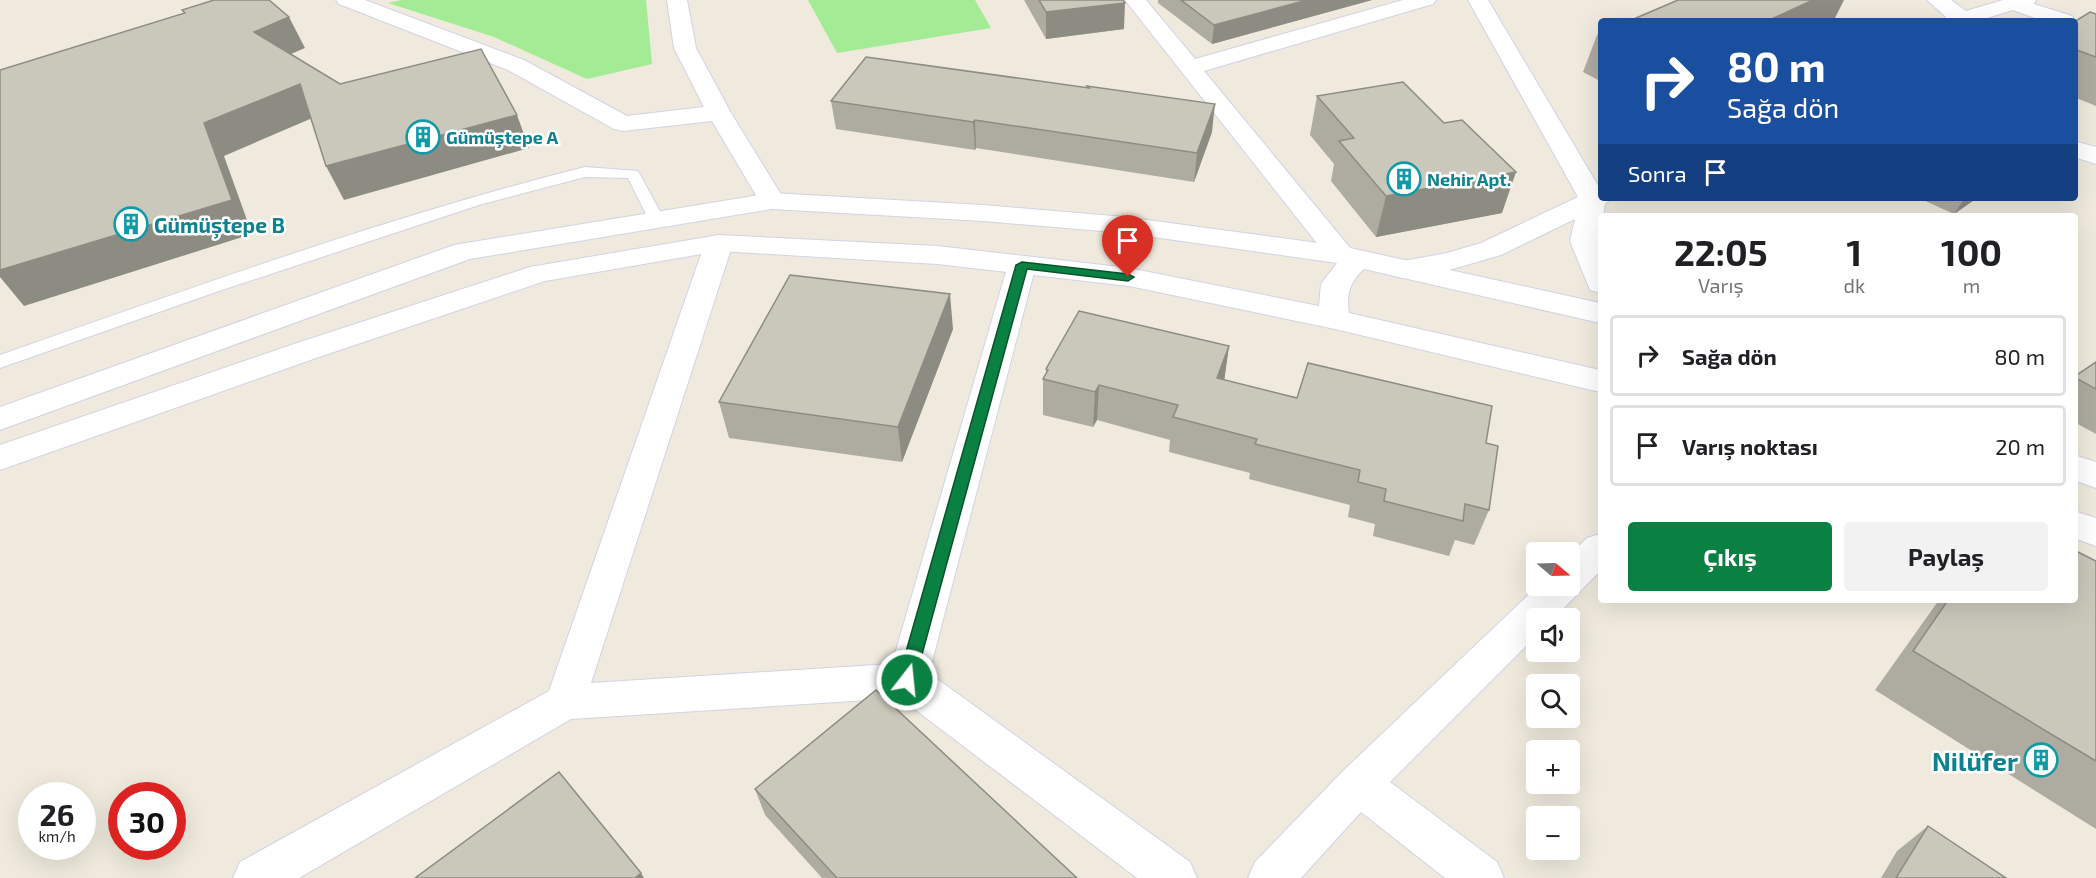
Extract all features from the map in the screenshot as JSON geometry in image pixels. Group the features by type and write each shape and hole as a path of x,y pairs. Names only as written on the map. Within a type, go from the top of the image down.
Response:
{"street":[{"path":"346,0 516,65 623,124 719,113"},
{"path":"676,0 686,48 719,113 772,201"},
{"path":"1135,0 1350,257"},
{"path":"1190,68 1426,0"},
{"path":"1478,0 1597,198 1584,241 1598,279"},
{"path":"1937,0 1957,18"},
{"path":"1962,18 2020,2 2057,18"},
{"path":"2078,149 2096,156"},
{"path":"1402,269 1449,261 1491,249 1597,198"},
{"path":"0,419 464,251 772,201 983,213 1125,225 1350,257 1598,313"},
{"path":"565,702 719,243"},
{"path":"0,458 305,351 540,273 719,243 937,255 1128,277 1335,319 1598,381"},
{"path":"1335,319 1331,300 1339,276 1350,257"},
{"path":"907,680 1022,265"},
{"path":"2078,468 2096,475"},
{"path":"2078,525 2096,532"},
{"path":"1580,568 1598,550"},
{"path":"1271,878 1359,784 1552,596"},
{"path":"256,878 565,702 907,680 1174,878"},
{"path":"1359,784 1481,878"}],"lane":[{"path":"0,362 210,288 473,201 585,172 633,174 656,219"}],"green space":[{"path":"402,0 646,0 652,64 587,79 494,37 388,3"},
{"path":"808,0 975,0 991,28 837,53"}],"building":[{"path":"214,0 269,0 289,17 254,32 340,84 481,49 517,115 326,166 300,84 204,123 232,200 0,270 0,70 185,13 182,10"},
{"path":"1039,0 1123,0 1125,3 1046,12"},
{"path":"1181,0 1307,0 1214,25"},
{"path":"1678,0 1813,0 1774,18 1636,18"},
{"path":"2090,12 2096,14 2096,57 2078,50 2078,20"},
{"path":"866,57 1215,104 1197,153 831,101"},
{"path":"1403,82 1444,123 1462,120 1516,172 1386,196 1339,141 1354,138 1317,96"},
{"path":"790,275 950,294 898,427 719,402"},
{"path":"1079,311 1229,346 1217,378 1297,398 1308,363 1492,406 1486,443 1498,446 1489,510 1465,504 1463,521 1384,501 1386,489 1358,482 1360,470 1255,444 1257,439 1173,417 1178,405 1099,385 1095,392 1043,379 1048,370 1046,369"},
{"path":"2096,362 2096,389 2078,379 2078,374"},
{"path":"2078,552 2096,561 2096,761 1913,651 1946,603 2078,603"},
{"path":"876,690 1077,878 837,878 755,789"},
{"path":"559,772 641,873 635,878 415,878"},
{"path":"1928,826 2006,878 1896,878"}],"place":[{"name":"Gümüştepe A","path":"423,137"},
{"name":"Nehir Apt.","path":"1404,179"},
{"name":"Gümüştepe B","path":"131,224"},
{"name":"Nilüfer","path":"2041,760"}],"route":[{"path":"907,680 1022,265 1128,277"}]}
